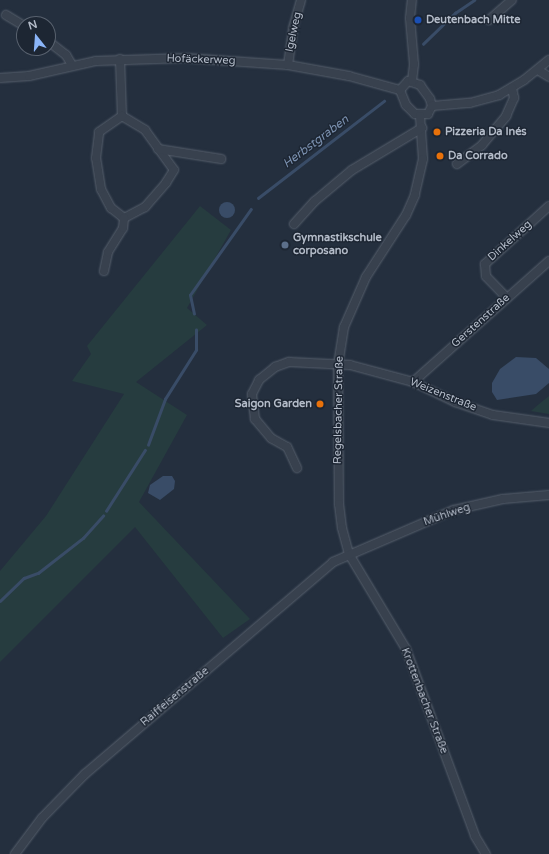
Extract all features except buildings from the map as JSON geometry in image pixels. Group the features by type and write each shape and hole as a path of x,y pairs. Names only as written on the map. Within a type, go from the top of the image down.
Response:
{"street":[{"name":"Igelweg","path":"288,65 293,28 300,0"},
{"path":"412,0 410,18 414,64 412,81"},
{"path":"489,20 512,0"},
{"path":"6,15 16,21"},
{"path":"56,47 66,55 72,65"},
{"name":"Hofäckerweg","path":"0,78 29,76 72,65 120,59 186,58 288,65 349,76 400,90"},
{"path":"120,59 122,116"},
{"path":"432,106 470,103 512,88 538,70 549,60"},
{"path":"538,70 549,77"},
{"path":"412,81 420,85 432,106 428,114 420,116 406,105 400,90 404,83 412,81"},
{"path":"457,164 482,145 506,116 514,98 512,88"},
{"path":"122,116 145,130 174,170 166,183 145,207 124,218"},
{"path":"122,116 99,132 96,158 101,189 111,208 124,218"},
{"name":"Regelsbacher Straße","path":"349,554 342,528 339,504 338,365 344,327 366,277 406,215 415,195 423,163 422,128 420,116"},
{"path":"294,224 315,201 352,170 422,128"},
{"path":"158,149 221,159"},
{"name":"Dinkelweg","path":"506,298 486,276 485,264 549,206"},
{"path":"104,271 108,252 123,228 124,218"},
{"name":"Gerstenstraße","path":"413,382 549,261"},
{"name":"Weizenstraße","path":"297,468 287,447 271,438 255,419 252,394 259,380 275,367 289,362 350,365 413,382 455,402 493,415 549,423"},
{"name":"Mühlweg","path":"349,554 454,510 502,499 548,493"},
{"name":"Raiffeisenstraße","path":"14,854 42,818 85,774 333,562 349,554"},
{"name":"Krottenbacher Straße","path":"349,554 406,649 475,836 486,854"}],"green space":[{"path":"200,206 231,230 187,308 207,325 136,382 187,415 139,502 250,619 223,638 135,527 0,662 0,571 46,516 124,394 72,381 91,354 87,346"},
{"path":"549,396 549,414 531,411 539,404"}],"water":[{"path":"227,202 233,204 235,210 233,216 227,218 221,216 219,210 221,204"},
{"path":"516,357 536,358 549,369 549,383 536,394 497,400 492,392 492,383 500,369"},
{"path":"163,476 172,476 175,481 174,489 160,500 148,493 150,485"}],"waterway":[{"name":"Herbstgraben","path":"423,44 455,13 474,0"},
{"name":"Herbstgraben","path":"258,198 384,101"},
{"name":"Herbstgraben","path":"194,314 190,295 251,209"},
{"path":"148,445 165,399 196,350 196,330"},
{"path":"106,511 145,450"},
{"path":"0,601 24,578 38,573 83,538 103,516"}],"place":[{"name":"Deutenbach Mitte","path":"418,20"},
{"name":"Pizzeria Da Inés","path":"437,132"},
{"name":"Da Corrado","path":"440,156"},
{"name":"Gymnastikschule corposano","path":"285,245"},
{"name":"Saigon Garden","path":"320,404"}]}
